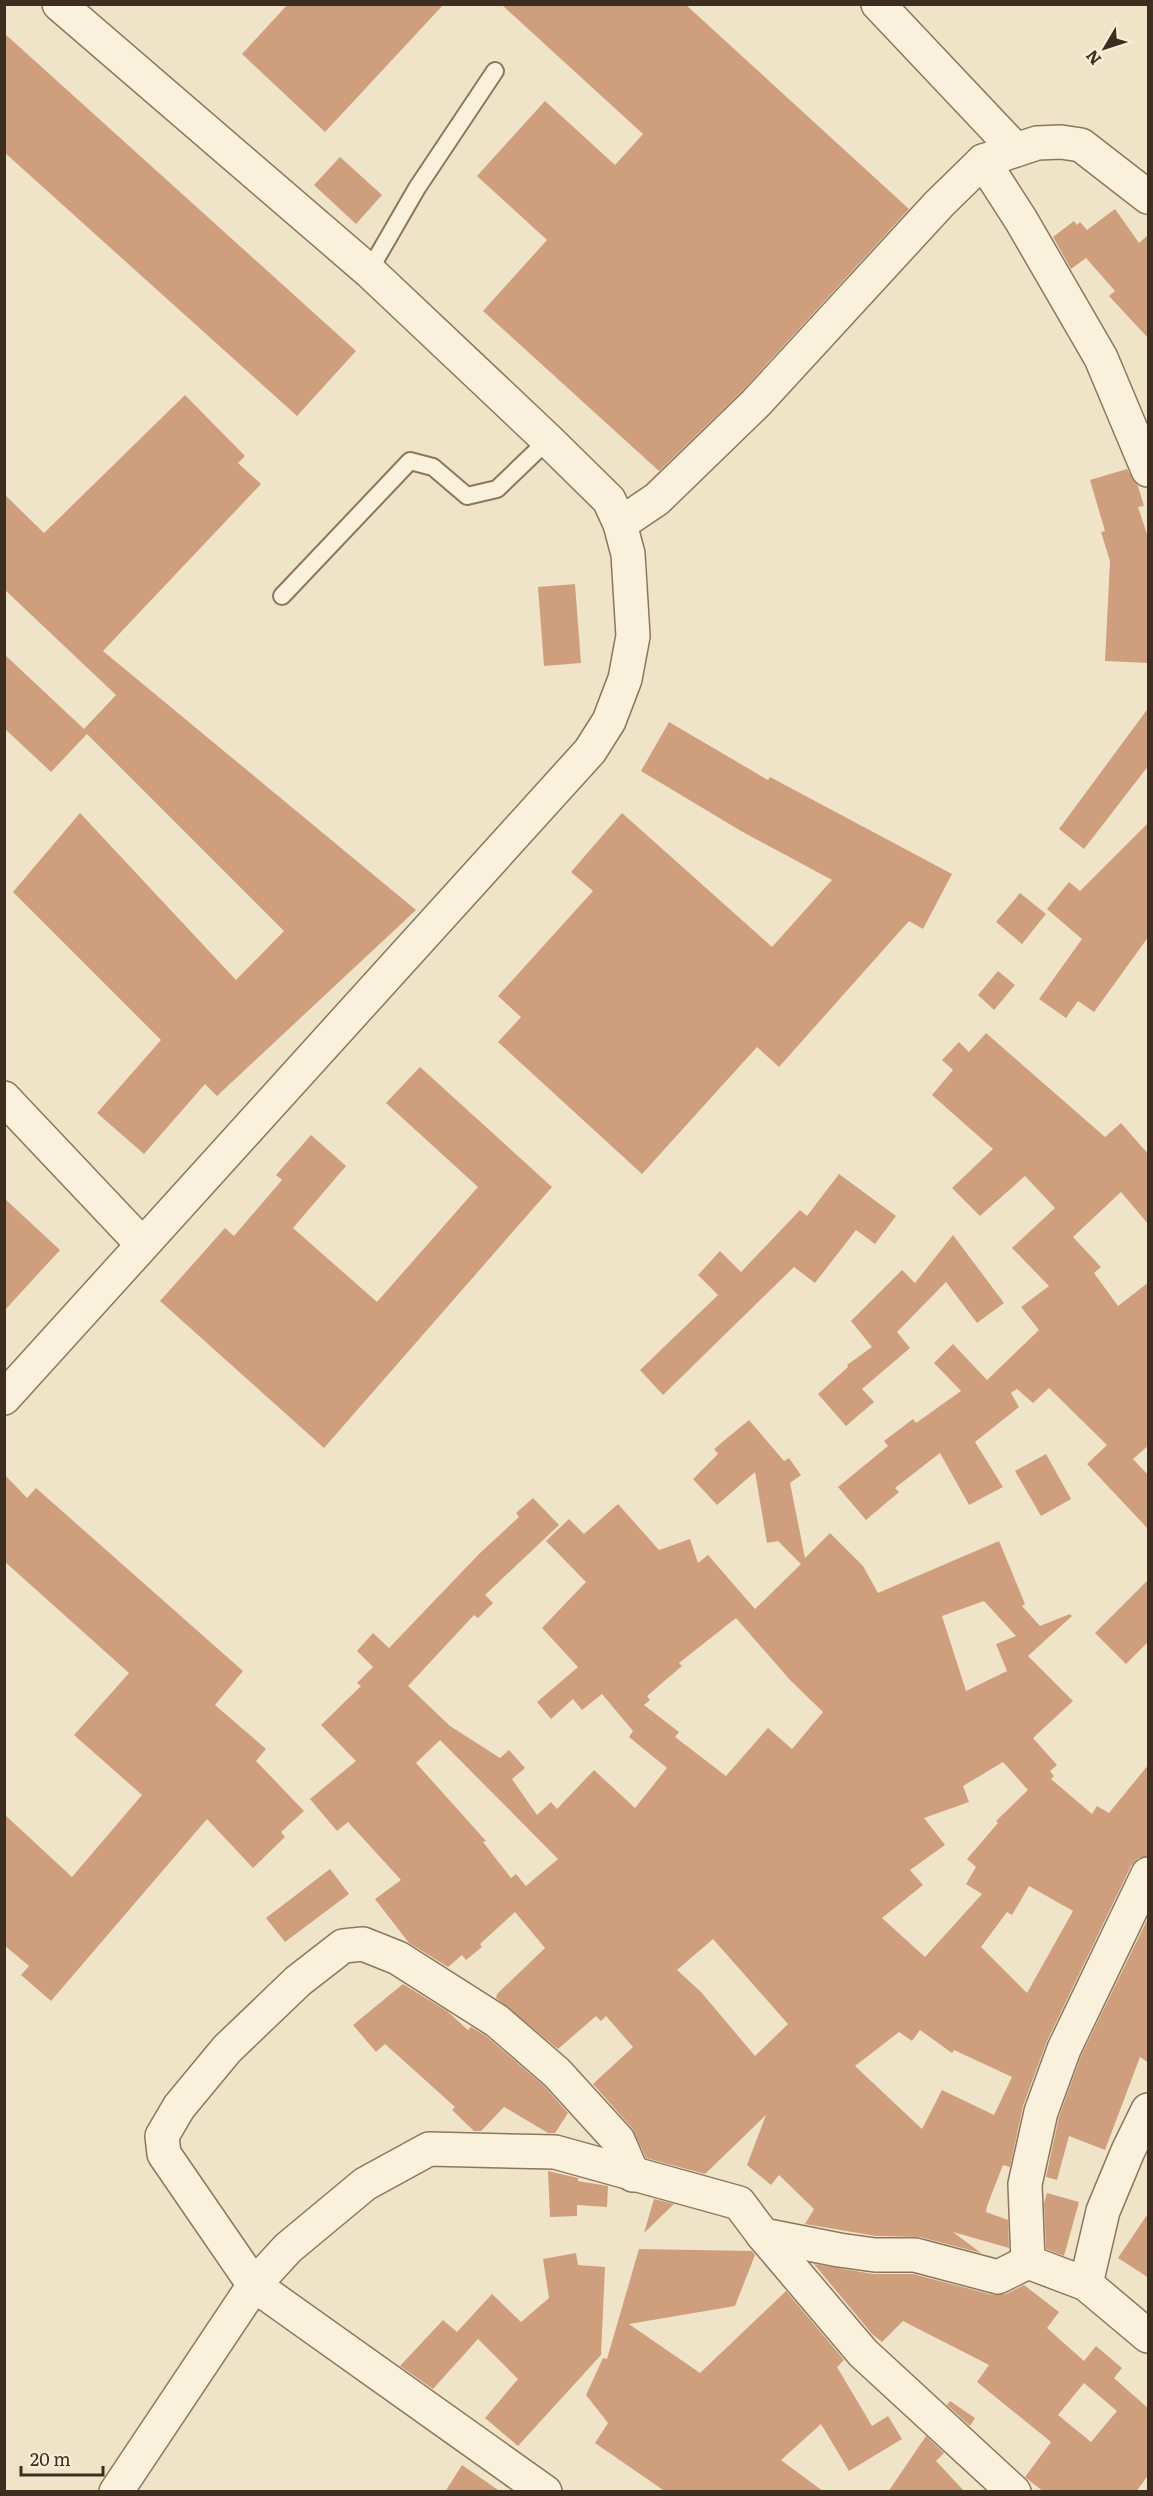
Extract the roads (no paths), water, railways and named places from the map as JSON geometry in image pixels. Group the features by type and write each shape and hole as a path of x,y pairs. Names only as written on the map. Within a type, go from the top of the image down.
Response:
{"street":[{"path":"4,1398 590,751 609,721 625,679 633,636 629,564 620,524 609,500 369,271 59,4"},
{"path":"878,4 1015,149"},
{"path":"620,524 657,499 756,403 939,204 983,161 1037,143 1061,142 1081,145 1149,197"},
{"path":"983,161 1021,220 1101,358 1149,470"},
{"path":"4,1098 142,1244"},
{"path":"1028,2262 1025,2184 1041,2112 1064,2049 1149,1874"},
{"path":"545,2492 254,2285 164,2154 162,2136 179,2107 227,2049 298,1981 343,1946 363,1944 398,1958 497,2020 557,2073 618,2140 633,2175"},
{"path":"1086,2284 1103,2211 1128,2151 1149,2110"},
{"path":"117,2492 254,2285 288,2248 365,2184 429,2149 555,2152 740,2203 763,2235 863,2353 1014,2492"},
{"path":"763,2235 875,2255 915,2255 998,2277 1028,2262 1086,2284 1149,2336"}],"lane":[{"path":"369,271 417,188 495,71"},
{"path":"282,596 410,461 433,467 467,496 497,489 548,440"}]}
